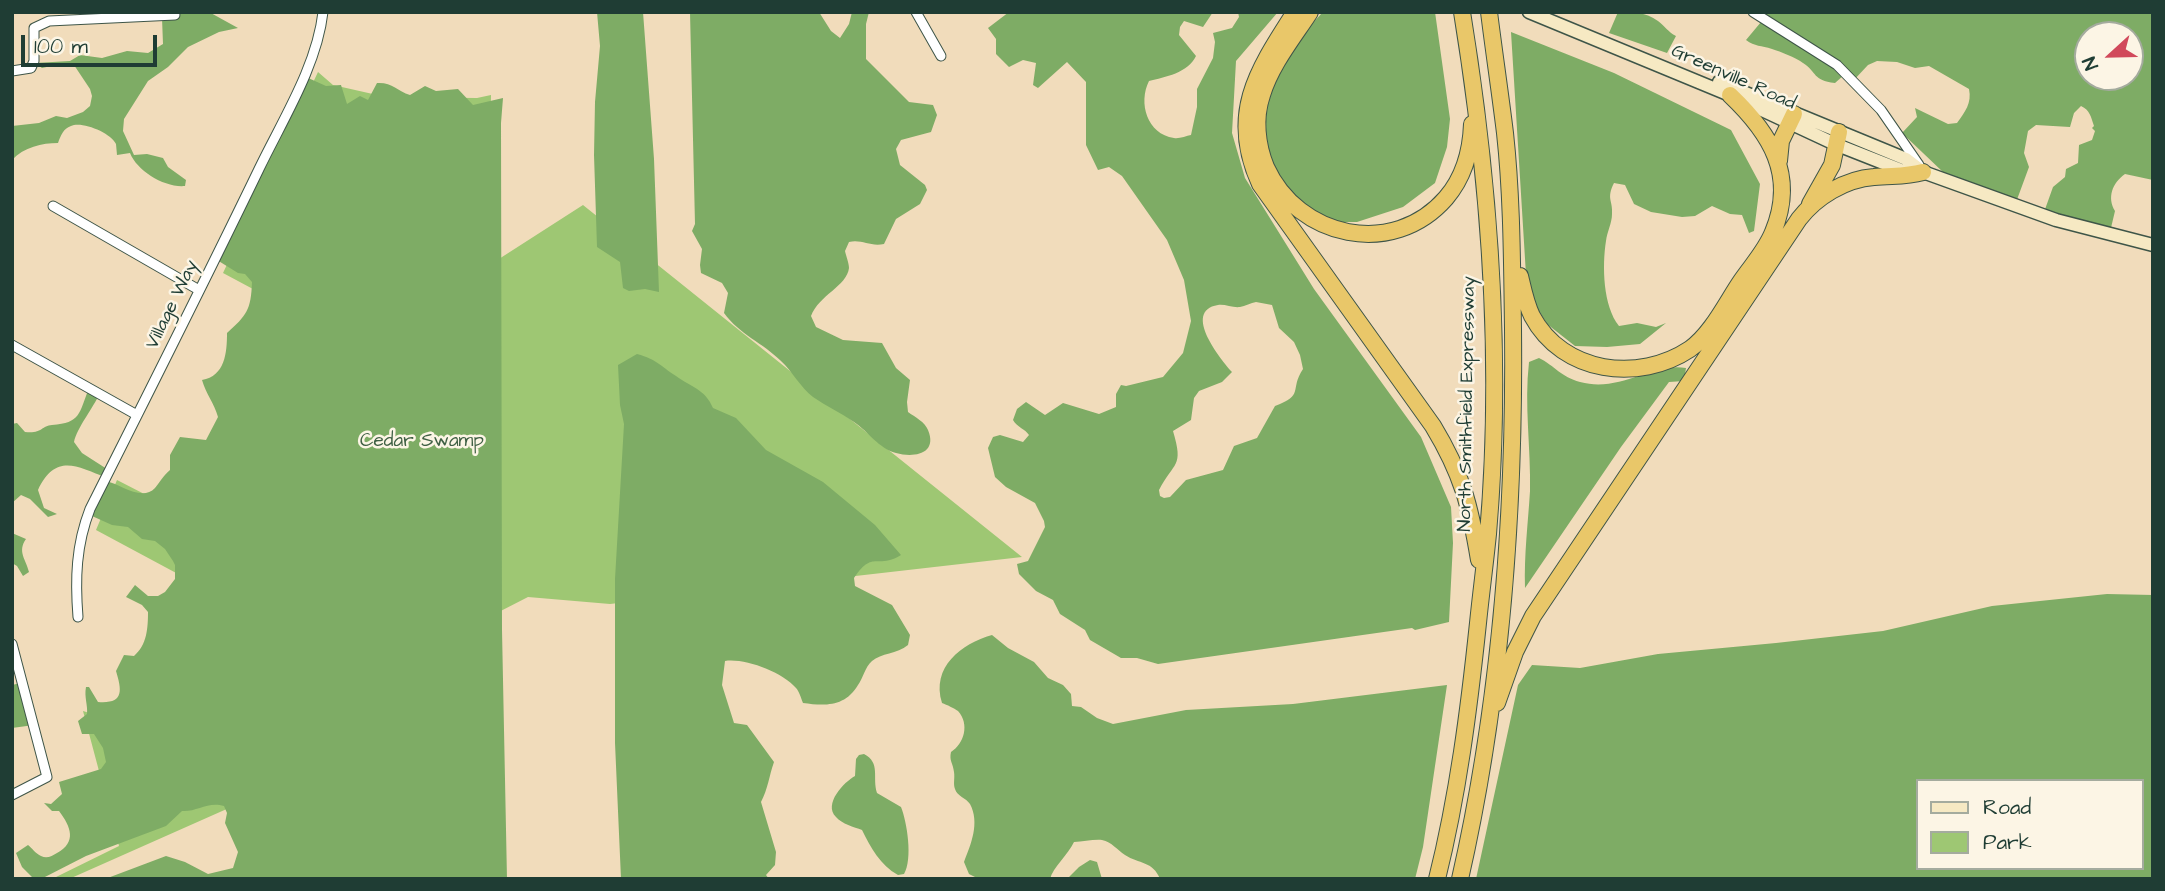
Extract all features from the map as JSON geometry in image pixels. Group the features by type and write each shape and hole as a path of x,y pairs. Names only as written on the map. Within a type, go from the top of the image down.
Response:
{"highway":[{"path":"1296,12 1262,66 1247,102 1245,122 1249,156 1260,184 1433,426 1450,454 1468,498 1482,578"},
{"path":"1310,12 1269,76 1261,96 1258,113 1259,143 1265,164 1280,192 1306,216 1330,228 1364,234 1396,229 1416,221 1446,198 1457,184 1468,157 1473,79"},
{"name":"North Smithfield Expressway","path":"1437,879 1469,708 1488,535 1492,463 1493,332 1484,172 1462,12"},
{"path":"1460,879 1486,738 1502,603 1511,471 1514,376 1511,223 1505,134 1489,13"},
{"path":"1730,95 1759,124 1780,167"},
{"path":"1511,223 1524,295 1535,321 1552,340 1577,359 1598,366 1625,370 1651,367 1681,355 1692,347 1723,310 1761,253 1777,220 1781,185 1781,141 1792,119"},
{"path":"1486,738 1515,652 1533,617 1769,260 1809,206 1832,164 1837,138"},
{"path":"1809,206 1836,189 1863,179 1905,177 1923,172"}],"main road":[{"name":"Greenville Road","path":"1529,12 1792,119"},
{"name":"Greenville Road","path":"1549,12 1837,138 1906,159 1923,172 2056,220 2153,245"}],"street":[{"name":"Village Way","path":"78,617 76,578 81,532 90,509 313,55 321,33 323,12"},
{"path":"916,12 941,56"},
{"path":"1753,12 1836,65 1881,110 1923,172"},
{"path":"12,71 31,68 34,61 34,28 49,21 175,15"},
{"path":"53,205 199,290"},
{"path":"12,345 137,415"},
{"path":"12,644 47,777 12,795"}],"green space":[{"path":"170,12 209,12 238,28 219,32 188,47 168,67 148,81 124,119 123,131 134,155 147,154 163,158 168,167 186,180 185,186 169,184 153,177 139,166 130,153 117,155 116,144 108,136 82,125 66,129 58,143 34,147 12,160 12,126 39,123 56,116 67,118 90,106 90,89 74,65 65,63 42,68 35,63 70,61 80,55 102,58 127,51 148,53 163,44 162,18"},
{"path":"597,12 643,12 654,159 659,292 645,289 629,291 623,288 620,262 597,247 594,155 600,46"},
{"path":"690,12 819,12 831,31 840,38 849,24 852,12 869,12 866,24 866,59 909,102 933,105 937,115 931,132 901,140 896,149 900,165 925,185 927,190 920,204 896,219 884,244 849,242 845,251 849,266 847,274 820,302 811,316 816,327 843,340 882,343 896,368 910,380 908,412 925,425 930,438 930,444 922,452 910,455 890,451 854,422 813,397 781,361 730,320 724,313 728,293 722,283 701,273 702,249 692,231 695,224"},
{"path":"1009,12 1213,12 1203,27 1184,21 1180,27 1179,35 1196,56 1188,67 1149,81 1146,90 1145,108 1151,124 1157,131 1178,138 1191,135 1197,107 1197,89 1213,58 1213,33 1232,28 1239,17 1238,12 1278,12 1236,61 1232,133 1245,178 1314,289 1421,437 1451,507 1453,543 1449,622 1415,630 1412,628 1158,664 1137,658 1121,658 1090,640 1085,630 1060,614 1053,600 1036,591 1019,574 1017,564 1028,561 1045,527 1044,521 1035,503 1006,487 995,477 988,448 993,437 1000,435 1023,442 1029,435 1013,420 1017,409 1026,402 1045,415 1063,403 1099,414 1116,407 1116,394 1121,385 1163,377 1183,353 1191,321 1184,280 1167,240 1122,176 1109,167 1098,170 1086,145 1086,82 1067,62 1038,88 1033,85 1036,63 1023,60 1009,67 996,54 996,39 988,28","holes":["1256,302 1272,305 1279,328 1294,342 1300,355 1303,369 1293,395 1275,406 1257,438 1234,446 1223,470 1186,480 1170,497 1160,496 1159,490 1176,463 1178,452 1173,431 1191,420 1194,398 1199,391 1222,382 1232,372 1207,337 1203,316 1208,309 1218,305 1240,307"]},
{"path":"1323,12 1435,12 1450,119 1447,147 1435,183 1403,207 1357,222 1329,219 1303,206 1275,185 1262,153 1263,103 1292,45"},
{"path":"1618,12 1644,14 1676,36 1667,53 1609,33"},
{"path":"1751,12 2153,12 2153,180 2125,174 2117,182 2111,196 2115,211 2110,232 2043,215 2053,187 2065,177 2066,169 2078,163 2079,145 2092,140 2094,126 2088,112 2081,106 2074,113 2070,127 2036,125 2028,131 2024,153 2029,167 2015,205 1944,173 1902,133 1917,117 1915,108 1948,124 1957,123 1969,103 1969,89 1929,66 1915,68 1897,62 1877,61 1868,65 1853,81 1844,75 1835,83 1822,80 1796,59 1746,40 1761,22"},
{"path":"1511,32 1614,73 1731,130 1760,184 1754,231 1749,233 1742,215 1730,214 1712,206 1695,216 1682,217 1651,212 1634,204 1625,185 1614,183 1610,193 1612,217 1604,262 1610,308 1619,326 1637,323 1656,327 1666,323 1640,344 1575,346 1547,324 1527,291"},
{"name":"Cedar Swamp","path":"318,72 333,85 386,97 477,98 491,95 488,266 583,205 1022,557 610,604 528,597 489,617 461,705 69,879 52,879 119,846 83,711 112,720 178,574 96,530 117,480 191,518 281,304 223,273"},
{"name":"Cedar Swamp","path":"306,77 326,86 341,85 347,104 360,96 368,100 377,83 391,85 410,95 425,86 436,91 458,89 473,105 503,98 502,630 507,879 105,879 166,856 208,874 233,868 238,852 225,823 227,813 224,806 213,805 182,811 166,826 86,856 41,879 34,879 22,867 16,853 28,845 39,855 49,857 63,849 70,839 69,828 59,811 52,811 44,803 51,804 62,794 59,782 101,769 106,762 103,748 94,734 82,734 78,721 87,714 86,687 89,687 98,702 113,701 117,698 120,690 116,671 124,655 134,656 144,641 148,612 142,605 126,597 135,585 148,596 158,596 165,592 175,579 173,561 155,541 142,539 128,527 112,525 92,516 92,513 106,481 137,493 150,492 170,470 170,455 180,437 206,440 218,417 202,380 210,378 220,369 225,356 227,333 247,311 252,282 245,274 238,273 217,260"},
{"path":"637,354 654,361 702,392 713,408 736,418 766,450 823,482 875,525 901,555 866,564 854,578 855,586 892,605 910,635 908,645 872,661 847,698 819,705 803,703 796,688 773,672 753,664 725,661 722,685 734,723 747,725 774,762 761,802 776,852 775,865 766,875 769,879 621,879 615,743 615,579 624,424 618,365"},
{"path":"1539,358 1568,377 1595,384 1623,381 1661,369 1686,368 1684,381 1669,382 1621,447 1525,588 1530,491 1528,378 1529,362"},
{"path":"89,388 100,393 74,442 82,453 110,471 107,478 76,467 60,467 52,471 38,490 44,508 57,514 48,517 30,499 21,495 12,503 12,424 17,423 25,432 31,432 69,422 81,410"},
{"path":"12,533 26,539 22,552 29,572 23,576 12,563"},
{"path":"2107,594 2153,595 2153,879 1476,879 1518,685 1532,665 1580,668 1658,654 1883,631 1992,606"},
{"path":"992,635 1008,648 1034,662 1048,678 1063,685 1071,694 1072,706 1081,707 1097,718 1113,724 1186,710 1293,704 1447,685 1423,847 1415,879 1160,879 1150,866 1125,855 1109,842 1102,840 1074,842 1050,879 979,879 969,874 964,862 973,833 973,811 970,804 955,789 950,758 951,752 962,739 964,722 958,711 942,703 941,678 951,659 960,651"},
{"path":"25,682 34,725 12,728 12,685"},
{"path":"864,754 873,762 877,793 901,807 909,850 904,874 898,875 886,866 862,830 841,822 833,812 836,794 855,776 856,759"},
{"path":"1090,860 1097,862 1102,879 1067,879 1079,867"}]}
